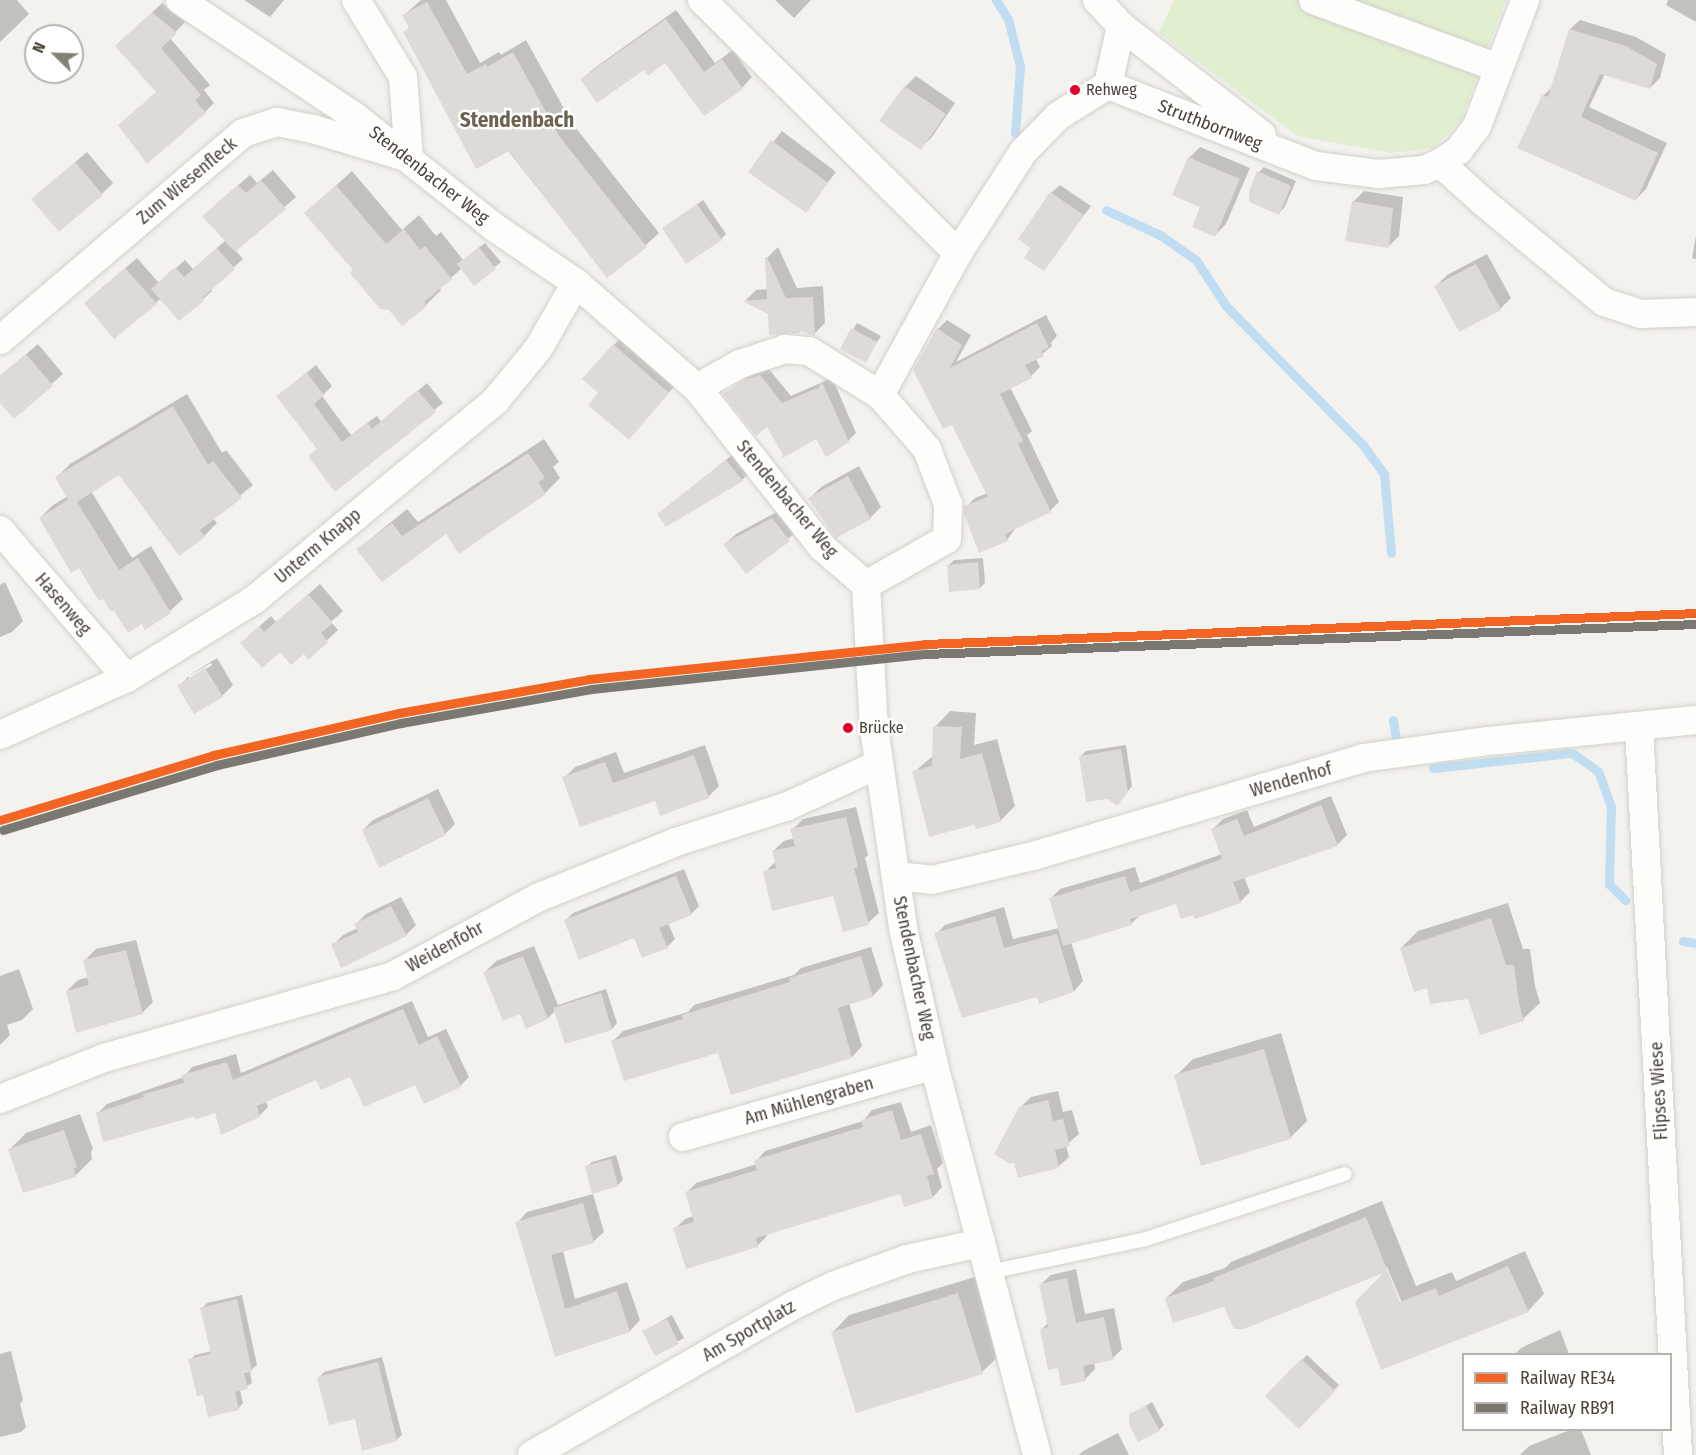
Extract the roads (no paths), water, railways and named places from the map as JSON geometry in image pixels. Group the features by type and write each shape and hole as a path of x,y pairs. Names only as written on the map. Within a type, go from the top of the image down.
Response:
{"street":[{"name":"Stendenbacher Weg","path":"180,0 354,116 494,227 576,283 697,388 822,547 866,585 874,728 903,928 934,1065 1037,1455"},
{"path":"356,0 403,77 409,158"},
{"path":"702,0 958,253"},
{"path":"1097,0 1121,26 1286,154"},
{"path":"1313,0 1499,68"},
{"name":"Struthbornweg","path":"1108,85 1316,166 1379,174 1424,170 1440,163 1459,150 1477,126 1525,0"},
{"path":"880,395 958,253 1023,153 1058,116 1108,85 1121,26"},
{"name":"Zum Wiesenfleck","path":"0,340 243,134 277,122 313,129 409,158"},
{"path":"1440,163 1482,201 1604,302 1641,314 1696,312"},
{"name":"Unterm Knapp","path":"0,735 127,678 254,600 495,401 538,349 576,283"},
{"path":"697,388 740,364 785,349 809,351 880,395 927,449 948,504 947,539 866,585"},
{"name":"Hasenweg","path":"0,530 127,678"},
{"name":"Wendenhof","path":"896,876 932,880 1033,856 1363,758 1489,741 1696,720"},
{"name":"Flipses Wiese","path":"1639,727 1678,1455"},
{"name":"Weidenfohr","path":"0,1099 104,1058 393,976 537,898 676,842 788,806 879,765"},
{"name":"Am Mühlengraben","path":"683,1137 934,1065"},
{"name":"Am Sportplatz","path":"532,1455 794,1305 833,1286 906,1259 981,1243"}],"lane":[{"path":"990,1272 1146,1239 1345,1174"}],"waterway":[{"path":"996,0 1008,19 1020,66 1015,133"},
{"path":"1106,210 1160,235 1196,260 1226,306 1363,445 1384,474 1391,553"},
{"path":"1393,720 1396,740"},
{"path":"1433,768 1572,753 1598,771 1611,806 1609,884 1625,900"},
{"path":"1683,941 1696,943"}],"rail line":[{"name":"RE34","path":"0,820 214,755 399,713 589,679 925,644 1696,613"},
{"name":"RB91","path":"3,830 217,765 401,723 591,689 926,654 1696,624"}],"place":[{"name":"Rehweg","path":"1075,90"},
{"name":"Brücke","path":"848,728"}],"district":[{"name":"Stendenbach","path":"517,120"}]}
